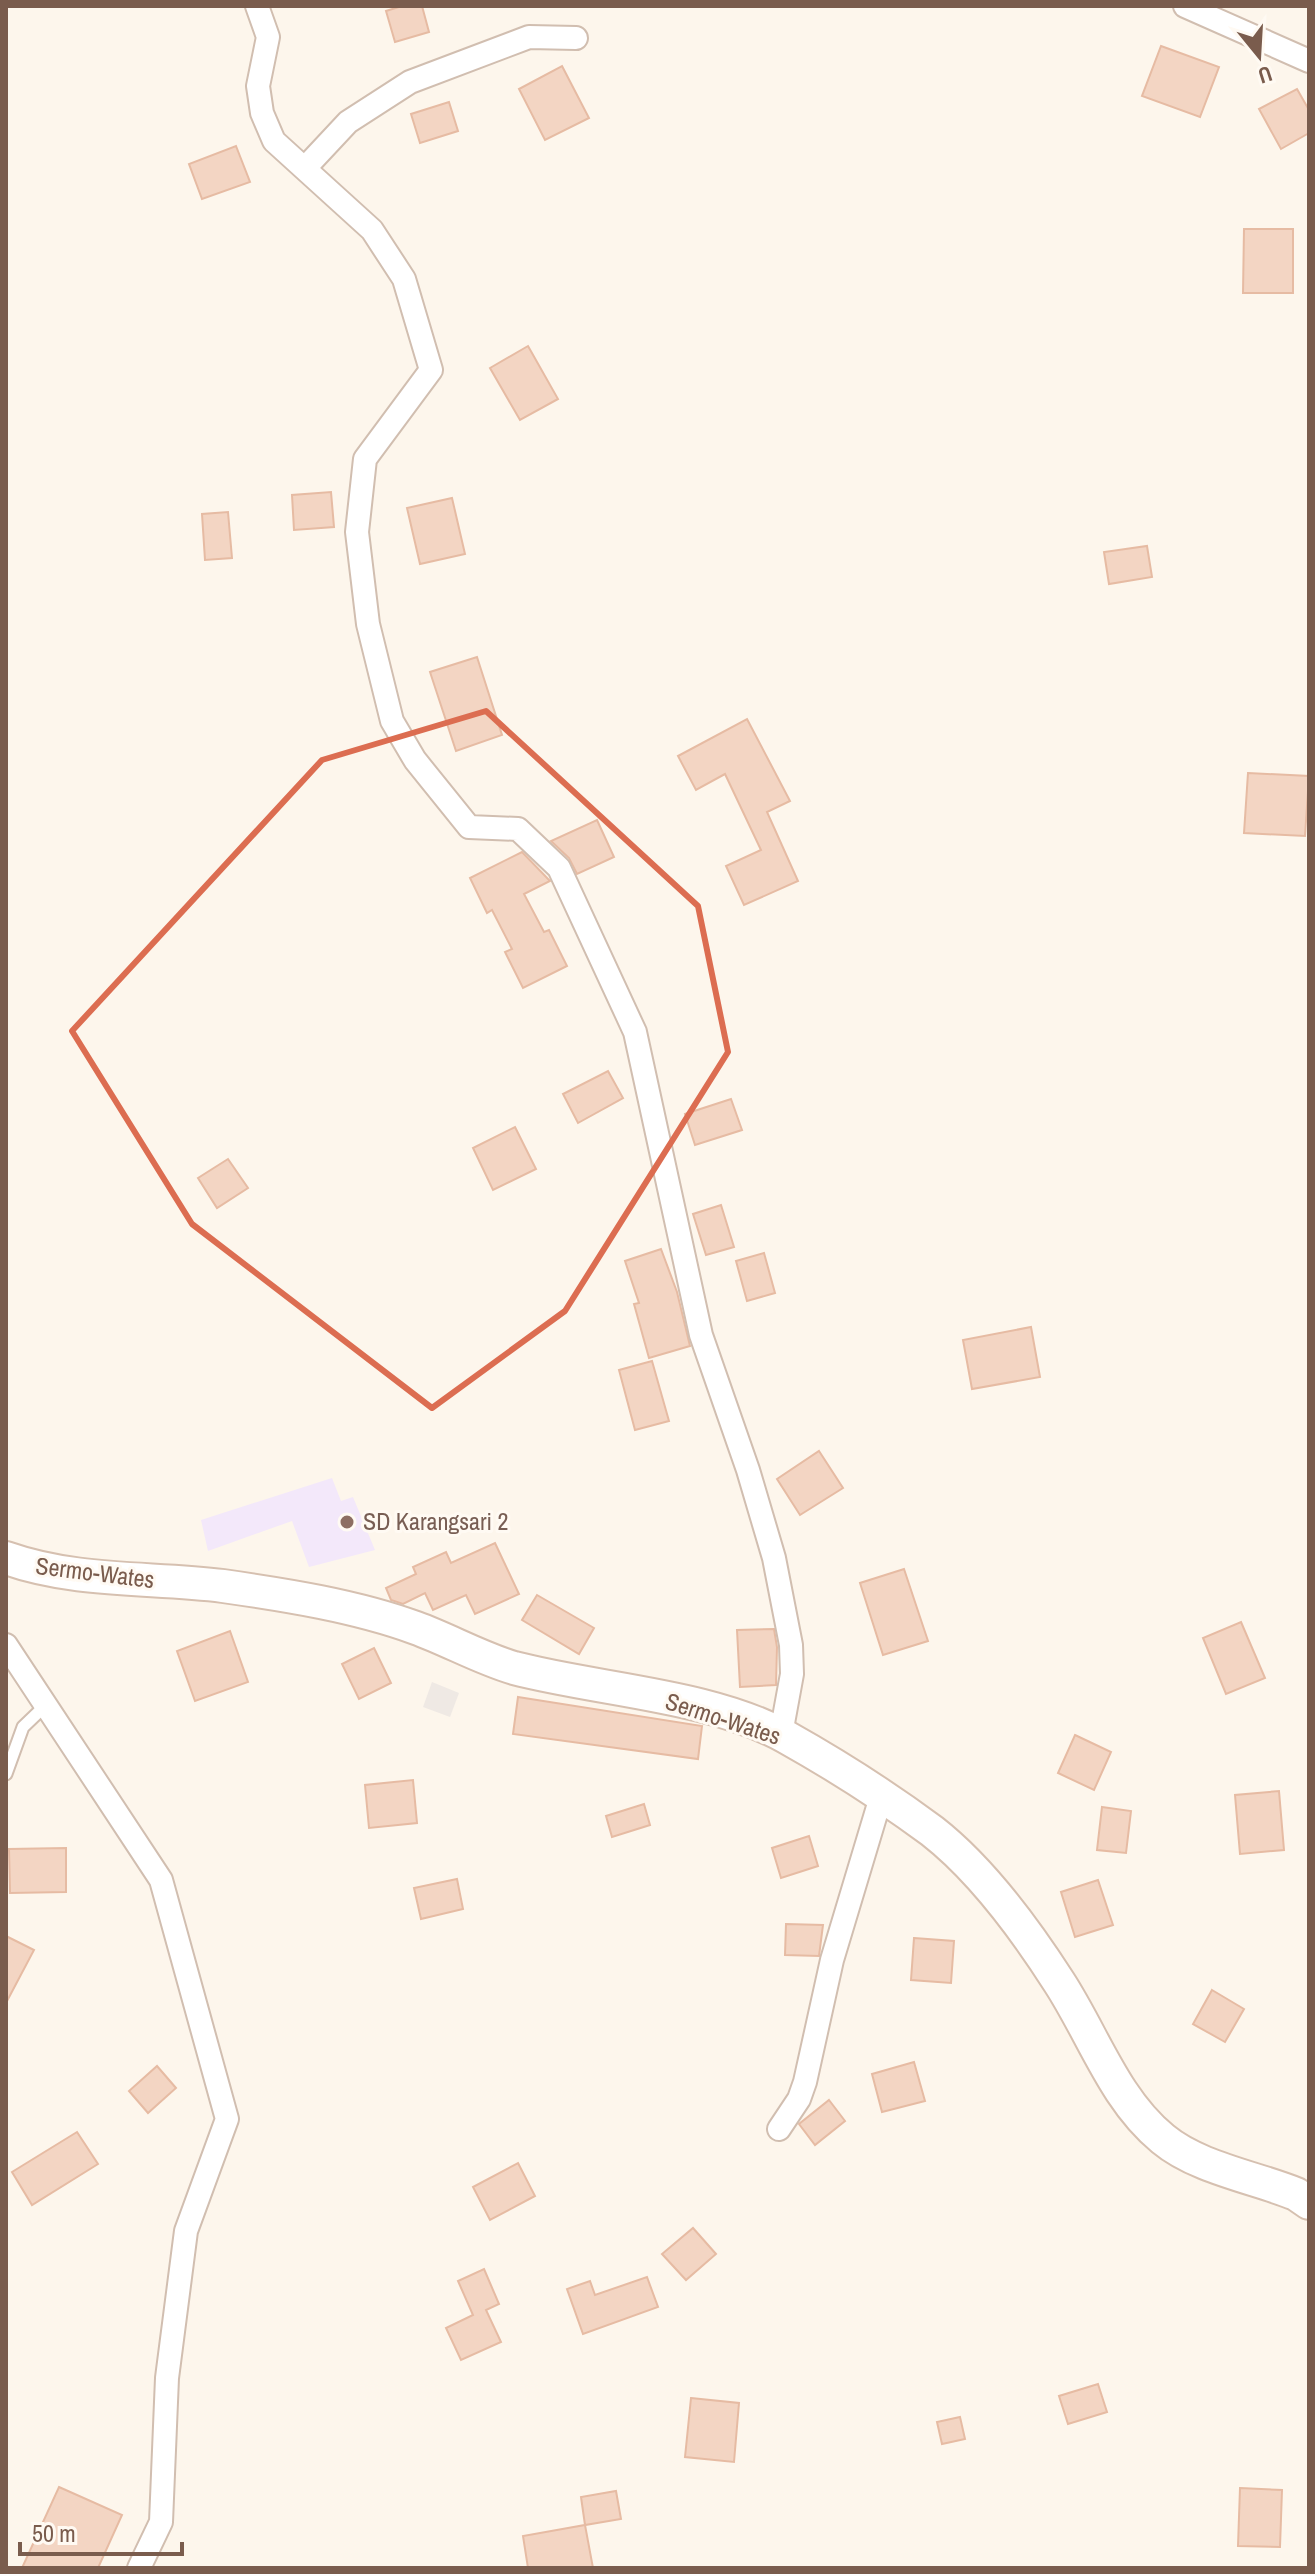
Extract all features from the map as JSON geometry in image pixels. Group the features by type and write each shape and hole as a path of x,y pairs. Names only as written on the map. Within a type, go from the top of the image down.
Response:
{"main road":[{"name":"Sermo-Wates","path":"6,1558 62,1573 226,1587 339,1607 415,1628 511,1667 690,1704 781,1734 881,1797 955,1852 1030,1939 1061,1985 1127,2099 1148,2127 1168,2143 1197,2158 1296,2194 1309,2203"}],"street":[{"path":"257,6 268,37 258,86 262,113 274,141 372,230 404,279 431,370 365,459 357,532 368,624 392,721 415,760 469,827 518,829 559,868 635,1032 701,1335 748,1470 774,1558 791,1659 788,1703 781,1734"},
{"path":"1185,6 1309,61"},
{"path":"305,168 348,122 410,82 529,37 576,38"},
{"path":"6,1645 161,1880 227,2119 186,2231 167,2378 161,2522 139,2568"},
{"path":"779,2129 799,2099 805,2082 832,1960 881,1797"}],"lane":[{"path":"6,1774 23,1727 47,1704"}],"highlighted area":[{"path":"486,711 698,906 728,1052 565,1311 432,1408 192,1224 72,1031 322,760"}],"shaded area":[{"path":"332,1478 341,1501 353,1497 375,1550 309,1567 292,1521 208,1551 201,1520"},
{"path":"432,1682 459,1693 450,1717 423,1707"}],"building":[{"path":"402,6 422,6 429,32 395,42 386,11"},
{"path":"1161,46 1219,67 1200,117 1142,96"},
{"path":"562,66 589,118 545,140 519,89"},
{"path":"1297,89 1309,110 1309,133 1281,149 1259,109"},
{"path":"449,102 458,131 420,143 411,114"},
{"path":"236,146 250,182 202,199 189,164"},
{"path":"1244,229 1293,229 1293,293 1243,293"},
{"path":"528,346 558,399 520,420 490,368"},
{"path":"331,492 334,527 294,530 292,495"},
{"path":"452,498 465,554 420,564 407,508"},
{"path":"228,512 232,558 205,560 202,514"},
{"path":"1147,546 1152,577 1109,584 1104,552"},
{"path":"477,657 502,735 456,751 430,672"},
{"path":"747,719 790,801 767,812 798,881 744,905 726,866 761,850 725,774 696,790 678,756"},
{"path":"1248,773 1309,776 1305,836 1244,833"},
{"path":"597,820 614,857 577,874 569,858 551,841"},
{"path":"522,852 550,881 524,894 544,932 549,930 567,966 523,988 505,952 512,949 492,910 487,913 470,878"},
{"path":"608,1071 623,1098 578,1123 563,1094"},
{"path":"731,1099 742,1130 695,1145 685,1114"},
{"path":"515,1127 536,1169 493,1190 473,1148"},
{"path":"228,1159 248,1188 217,1208 198,1178"},
{"path":"721,1205 734,1247 706,1255 693,1214"},
{"path":"661,1249 677,1292 690,1346 649,1358 634,1304 639,1303 625,1261"},
{"path":"764,1253 775,1293 747,1301 736,1261"},
{"path":"1031,1327 1040,1377 972,1389 963,1340"},
{"path":"652,1361 669,1421 635,1430 619,1370"},
{"path":"819,1451 843,1488 800,1515 777,1479"},
{"path":"495,1543 519,1594 475,1614 466,1595 433,1610 425,1593 403,1604 391,1600 386,1588 416,1574 413,1567 446,1552 451,1563"},
{"path":"904,1569 928,1641 883,1655 860,1583"},
{"path":"537,1595 594,1628 579,1654 522,1620"},
{"path":"1241,1622 1265,1678 1226,1694 1203,1638"},
{"path":"774,1629 776,1685 740,1687 737,1630"},
{"path":"230,1631 248,1682 195,1701 177,1651"},
{"path":"374,1648 391,1683 359,1699 342,1664"},
{"path":"518,1697 702,1726 698,1759 513,1734"},
{"path":"1075,1735 1111,1752 1094,1790 1058,1773"},
{"path":"413,1780 417,1823 369,1828 365,1785"},
{"path":"1279,1791 1284,1850 1240,1854 1235,1795"},
{"path":"644,1804 650,1825 612,1837 606,1816"},
{"path":"1102,1807 1131,1811 1126,1853 1097,1850"},
{"path":"809,1836 818,1866 781,1878 772,1848"},
{"path":"66,1848 66,1892 10,1893 9,1849"},
{"path":"457,1879 463,1909 421,1919 414,1888"},
{"path":"1098,1880 1113,1925 1075,1937 1061,1892"},
{"path":"786,1924 823,1925 819,1956 785,1955"},
{"path":"6,1936 34,1950 6,2003"},
{"path":"914,1938 954,1941 951,1983 911,1980"},
{"path":"1212,1990 1244,2009 1225,2042 1193,2024"},
{"path":"914,2062 925,2101 882,2112 872,2074"},
{"path":"157,2066 176,2088 148,2113 129,2091"},
{"path":"829,2100 845,2121 815,2145 799,2124"},
{"path":"77,2132 98,2164 32,2205 12,2172"},
{"path":"518,2163 535,2196 490,2220 473,2187"},
{"path":"693,2228 716,2254 686,2280 662,2254"},
{"path":"484,2269 499,2304 486,2310 501,2342 461,2360 446,2328 473,2315 458,2281"},
{"path":"647,2277 658,2307 583,2334 567,2289 590,2281 595,2295"},
{"path":"1098,2384 1107,2412 1068,2424 1059,2396"},
{"path":"691,2398 739,2403 734,2462 685,2457"},
{"path":"960,2417 965,2439 942,2444 937,2422"},
{"path":"59,2487 122,2515 98,2568 22,2568"},
{"path":"1240,2488 1282,2490 1280,2547 1238,2546"},
{"path":"616,2491 621,2519 585,2525 581,2497"},
{"path":"585,2525 593,2568 528,2568 523,2536"}],"place":[{"name":"SD Karangsari 2","path":"347,1522"}]}
